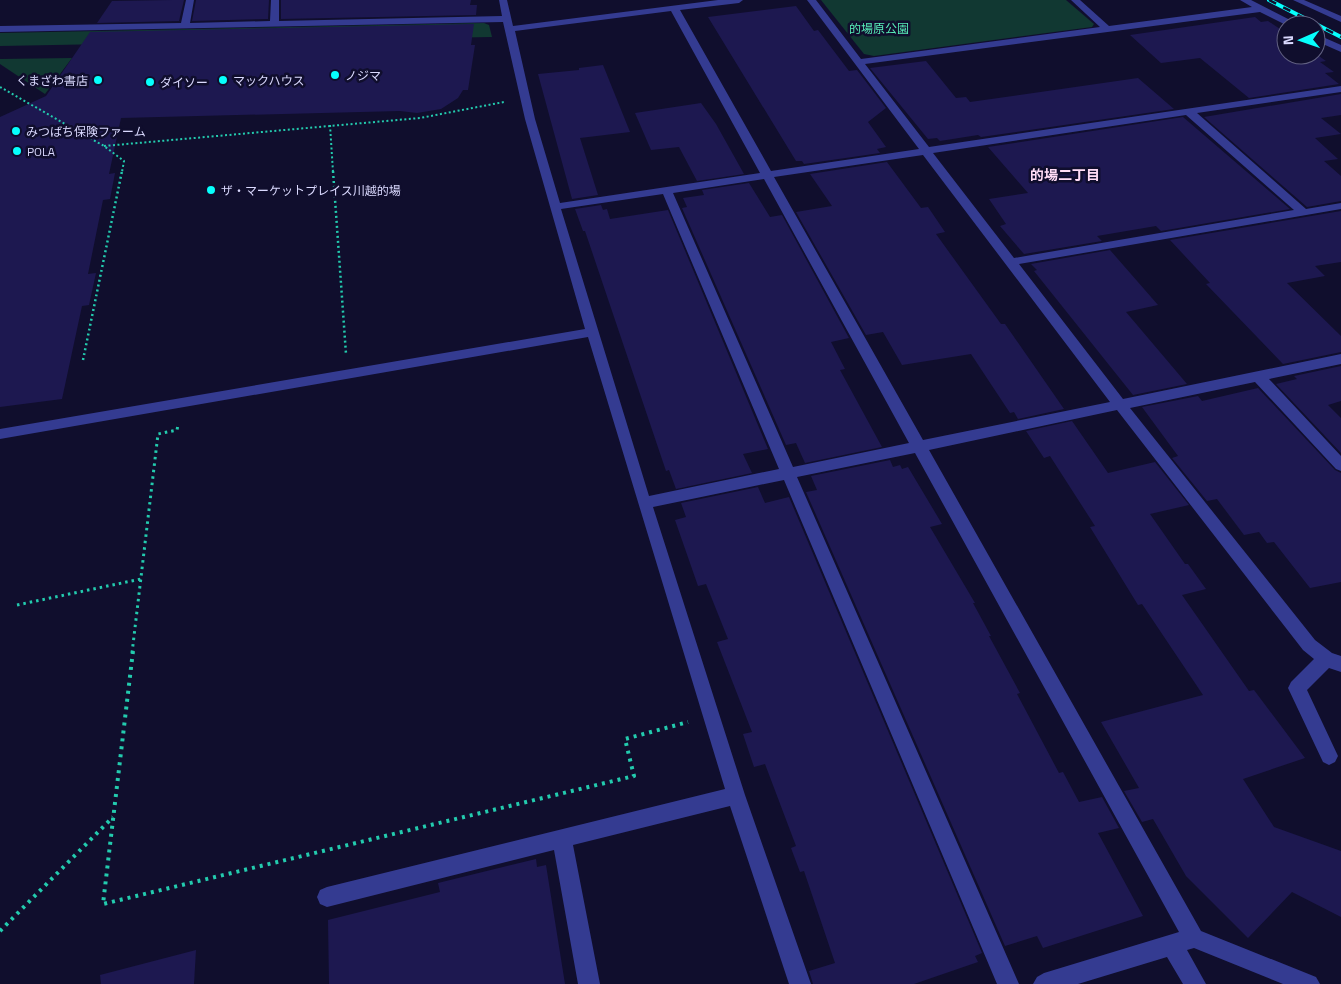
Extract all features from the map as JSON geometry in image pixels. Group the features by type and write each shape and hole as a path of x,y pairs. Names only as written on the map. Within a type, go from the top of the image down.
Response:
{"street":[{"path":"185,26 190,0"},
{"path":"274,24 275,0"},
{"path":"503,0 555,208 592,332 736,795 800,984"},
{"path":"0,29 274,24 510,24 739,0"},
{"path":"811,0 1120,405 1308,645 1333,661 1297,688 1329,756"},
{"path":"1075,0 1107,29"},
{"path":"1244,0 1276,17"},
{"path":"1297,0 1318,5 1341,19"},
{"path":"674,8 1194,938"},
{"path":"859,62 1260,9"},
{"path":"1326,42 1341,50"},
{"path":"555,208 926,150 1341,89"},
{"path":"1188,111 1303,212"},
{"path":"667,191 1008,984"},
{"path":"1011,262 1341,206"},
{"path":"0,434 592,332"},
{"path":"644,504 1341,359"},
{"path":"1258,376 1341,465"},
{"path":"327,898 736,795"},
{"path":"562,838 589,984"},
{"path":"1044,984 1194,938 1309,984"},
{"path":"1172,944 1195,984"}],"path":[{"path":"0,87 104,146 124,161 83,360"},
{"path":"104,146 420,118 526,98"},
{"path":"330,126 346,359"},
{"path":"179,404 177,430 158,434 103,904 634,776 625,739 691,721"},
{"path":"17,605 141,579"},
{"path":"0,931 114,816"}],"green space":[{"name":"的場原公園","path":"821,0 1066,0 1094,24 1092,27 874,56 864,54"},
{"path":"484,23 489,25 492,37 0,46 0,33"},
{"path":"72,58 45,94 0,64 0,59"}],"building":[{"path":"184,0 179,21 97,23 112,1"},
{"path":"196,0 269,0 268,19 192,21"},
{"path":"281,0 471,0 470,5 477,5 476,15 281,19"},
{"path":"796,6 814,31 818,30 849,71 857,70 886,108 868,122 886,147 877,149 880,153 804,164 802,161 796,161 708,17"},
{"path":"1255,17 1261,22 1268,21 1276,26 1276,65 1324,65 1334,72 1325,73 1339,84 1249,98 1200,58 1161,63 1130,35"},
{"path":"474,24 471,45 475,45 468,90 463,90 458,98 441,109 417,113 400,111 121,118 109,174 115,173 110,199 103,200 88,274 96,273 89,305 82,306 62,399 0,407 0,117 46,96 90,32"},
{"path":"926,61 956,98 966,97 970,102 1138,78 1174,109 981,137 978,135 940,141 937,138 928,139 870,68"},
{"path":"603,65 630,132 580,138 598,195 572,199 538,74 579,70 579,68"},
{"path":"1341,94 1341,115 1321,118 1341,134 1315,138 1338,159 1324,161 1341,176 1341,201 1307,207 1204,117"},
{"path":"701,103 716,124 744,174 697,181 679,147 651,150 635,113"},
{"path":"1183,117 1290,209 1161,231 1156,226 1097,236 1102,241 1024,254 1000,226 1006,224 989,199 1028,193 988,147"},
{"path":"887,162 921,208 928,207 945,232 936,234 1001,324 1005,324 1064,409 1018,419 1014,412 1010,413 971,354 902,365 883,332 866,335 796,212 832,206 810,174"},
{"path":"749,183 770,217 782,215 849,338 831,342 845,369 840,370 882,447 805,463 796,443 786,445 682,208 687,207 683,198 704,195 702,190"},
{"path":"601,205 603,210 607,209 610,219 668,210 768,449 743,454 752,473 676,489 669,470 666,471 585,231 583,231 575,209"},
{"path":"1341,211 1341,262 1315,266 1325,276 1287,283 1341,336 1341,352 1283,364 1206,284 1210,283 1170,240"},
{"path":"1110,250 1158,305 1126,312 1187,384 1133,395 1034,271 1037,270 1031,264"},
{"path":"1341,366 1341,401 1328,405 1341,418 1341,453 1276,384 1297,379 1294,376"},
{"path":"1258,388 1335,470 1341,473 1341,582 1310,588 1274,542 1267,543 1259,532 1244,535 1217,499 1207,501 1172,458 1178,456 1142,407 1198,396 1202,401"},
{"path":"1072,421 1108,473 1155,462 1189,505 1150,514 1185,564 1188,564 1206,589 1182,595 1249,691 1254,690 1305,758 1243,779 1274,827 1341,851 1341,917 1292,892 1248,938 1186,876 1153,819 1142,822 1124,791 1139,788 1101,722 1203,695 1142,604 1138,605 1090,527 1095,526 1050,456 1044,458 1026,431"},
{"path":"890,460 893,467 900,465 902,469 908,467 942,524 930,527 975,603 973,603 991,636 989,636 1020,693 1017,694 1059,773 1063,772 1079,802 1102,797 1119,828 1098,833 1143,916 1043,948 1037,936 1005,946 806,492 817,490 811,476"},
{"path":"758,487 765,503 789,497 982,953 975,956 978,962 914,984 813,984 809,971 835,963 804,871 800,872 791,848 796,846 765,764 754,767 743,734 752,732 717,642 728,639 706,584 698,586 675,520 686,517 681,503"},
{"path":"536,859 537,867 546,865 565,984 329,984 328,920 440,892 438,883"},
{"path":"196,950 194,984 101,984 100,975"}],"railway":[{"path":"1269,0 1341,37"}],"place":[{"name":"ノジマ","path":"335,75"},
{"name":"くまざわ書店","path":"98,80"},
{"name":"マックハウス","path":"223,80"},
{"name":"ダイソー","path":"150,82"},
{"name":"みつばち保険ファーム","path":"16,131"},
{"name":"POLA","path":"17,151"},
{"name":"ザ・マーケットプレイス川越的場","path":"211,190"}],"district":[{"name":"的場二丁目","path":"1065,174"}]}
